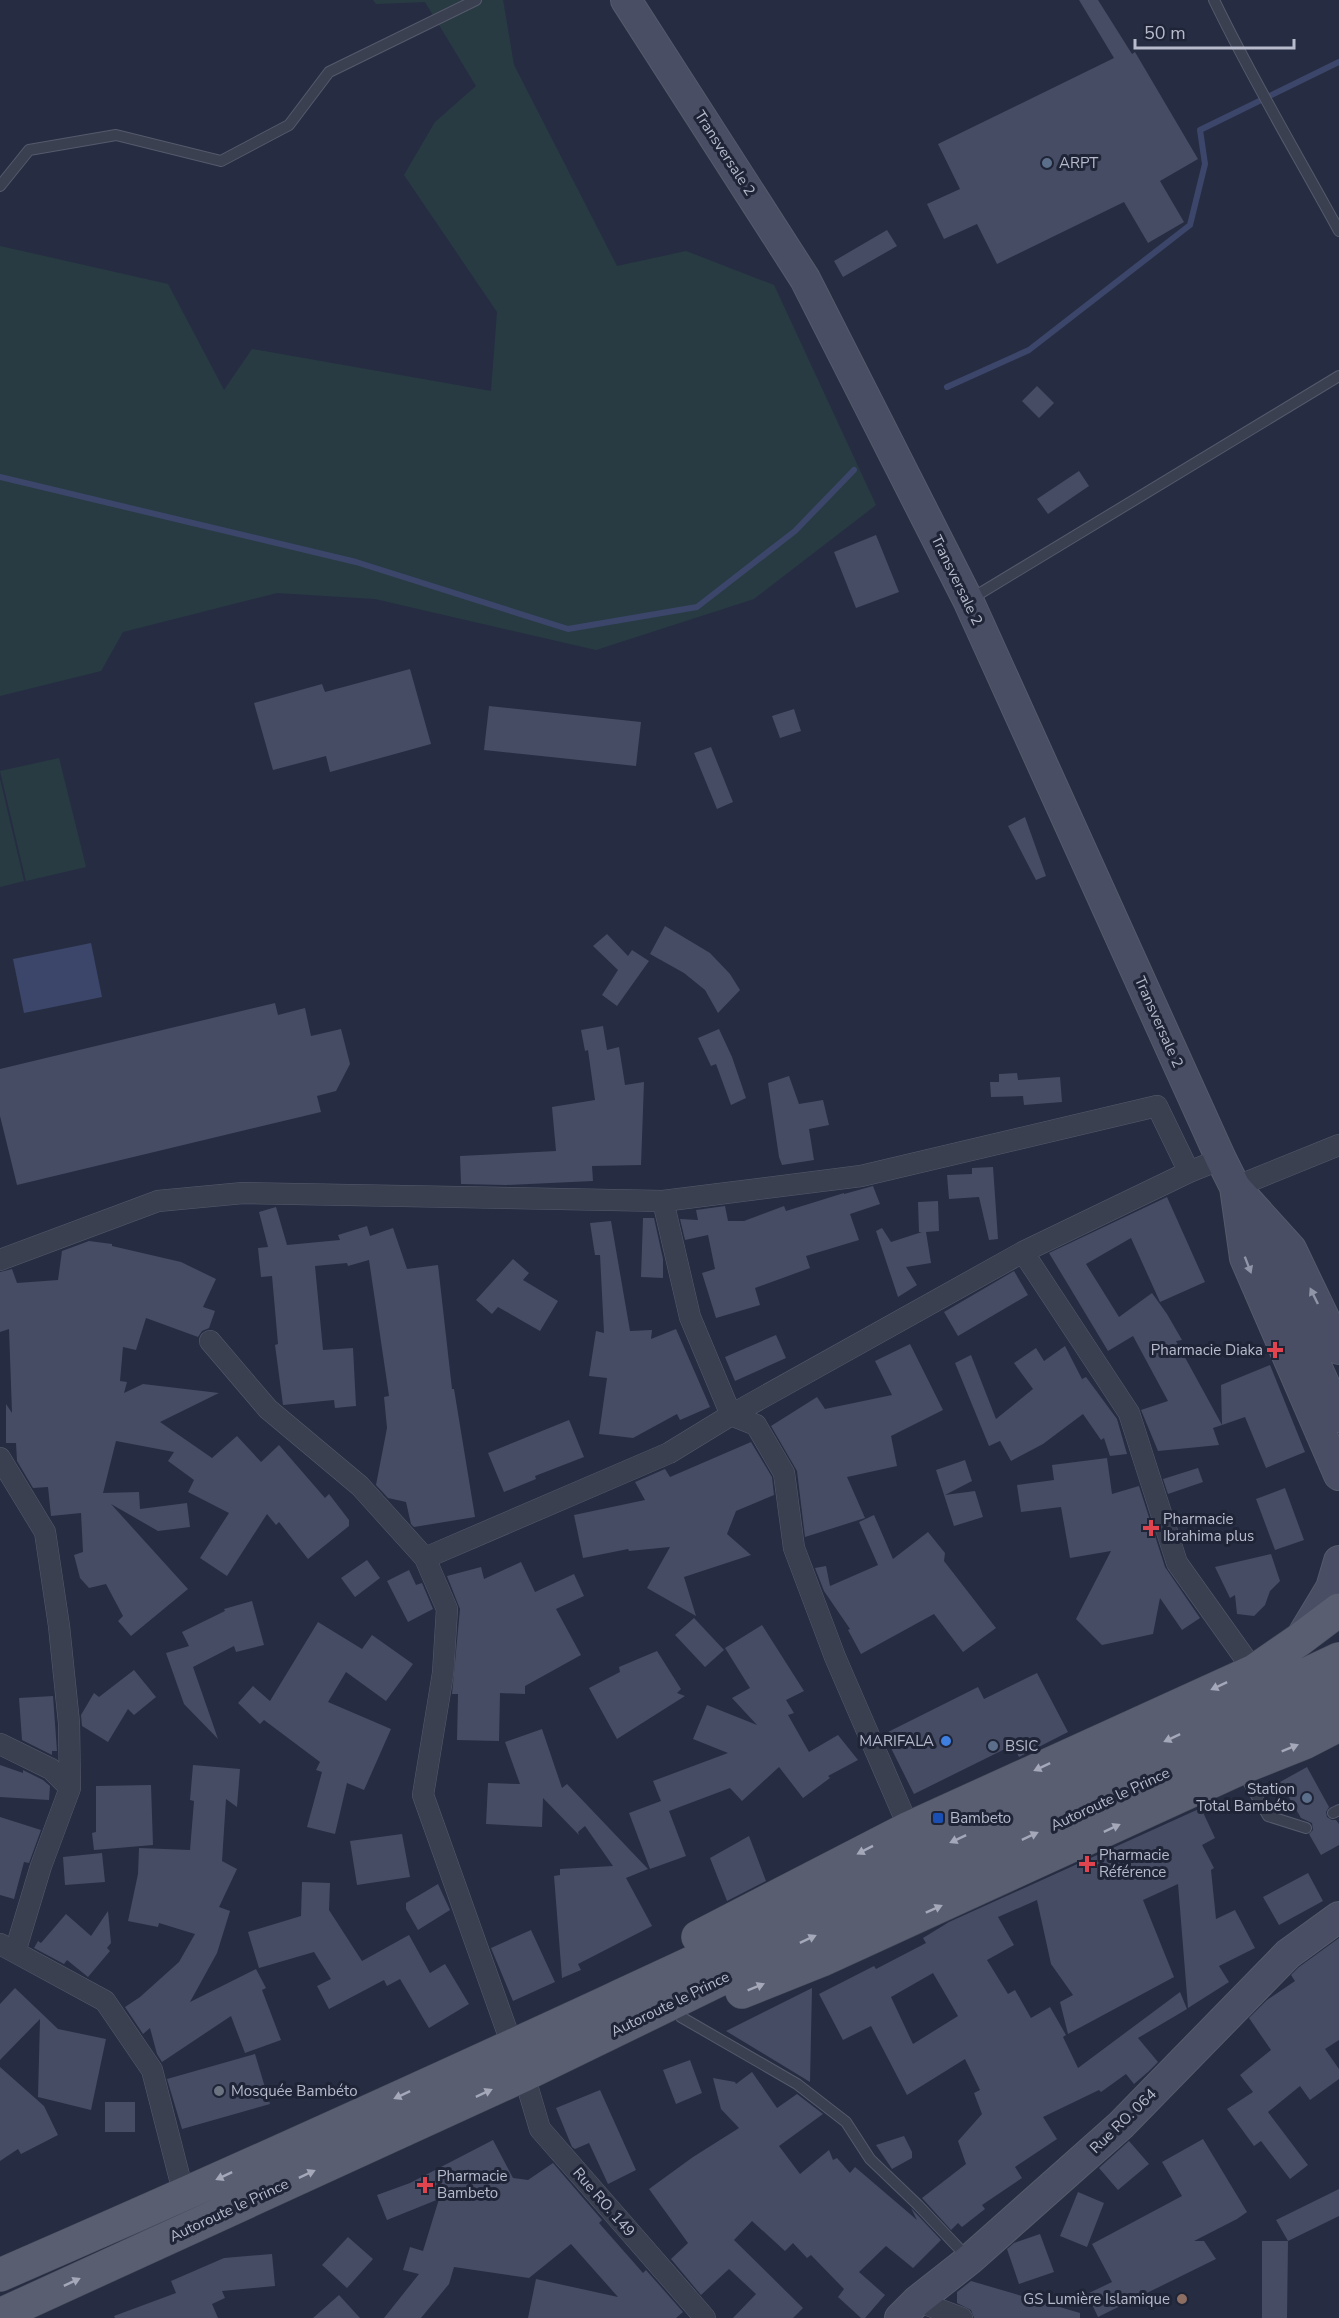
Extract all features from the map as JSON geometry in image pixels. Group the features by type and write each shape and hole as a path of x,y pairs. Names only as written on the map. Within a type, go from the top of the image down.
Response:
{"main road":[{"name":"Transversale 2","path":"626,0 805,279 968,600 1221,1159 1235,1187 1292,1250 1339,1348"},
{"name":"Transversale 2","path":"1235,1187 1245,1258 1339,1475"},
{"path":"1235,1187 1339,1417"},
{"path":"1299,1641 1331,1588 1339,1561"},
{"path":"512,2045 646,1964 796,1884 909,1828 1254,1671 1299,1641 1339,1610"},
{"name":"Autoroute le Prince","path":"0,2314 34,2309 717,1981 915,1874 1339,1659"},
{"name":"Autoroute le Prince","path":"0,2275 184,2195 512,2045 1339,1692"},
{"path":"524,2074 681,2018 822,1960 1241,1768 1304,1743 1339,1725"},
{"name":"Rue RO. 064","path":"908,2309 969,2260 1121,2125 1288,1954 1339,1917"}],"street":[{"path":"0,1260 158,1201 243,1193 663,1201 861,1176 1157,1106 1189,1172"},
{"path":"1235,1187 1339,1145"},
{"path":"425,1558 669,1453 731,1415 1023,1252 1189,1172 1221,1159"},
{"path":"663,1201 690,1317 731,1415 756,1425 784,1473 794,1548 835,1657 909,1828"},
{"path":"1023,1252 1129,1413 1177,1563 1254,1671"},
{"path":"210,1341 268,1408 360,1486 425,1558 447,1609 443,1673 423,1795 512,2045"},
{"path":"0,1458 45,1532 59,1626 69,1723 70,1788 7,1948 105,2001 152,2070 184,2195"},
{"path":"0,1744 51,1769 70,1788"},
{"name":"Rue RO. 149","path":"524,2074 540,2129 705,2318"},
{"path":"908,2309 962,2318"}],"lane":[{"path":"0,186 28,150 116,135 221,161 289,125 329,72 476,0"},
{"path":"1214,0 1255,82 1294,147 1339,231"},
{"path":"968,600 1339,376"},
{"path":"1241,1768 1269,1816 1306,1828"},
{"path":"681,2018 797,2084 846,2122 870,2159 918,2205 969,2260"}],"shaded area":[{"path":"373,0 503,0 514,65 617,266 686,251 774,285 876,505 754,599 596,650 375,599 277,593 123,632 101,671 0,696 0,246 168,284 224,390 252,349 491,391 497,312 404,175 435,122 476,86 425,2 376,4"},
{"path":"59,758 86,867 26,881 0,771"},
{"path":"0,779 24,881 0,887"}],"water":[{"path":"91,943 102,997 24,1013 13,959"}],"building":[{"path":"1079,0 1098,0 1132,54 1135,52 1198,159 1160,181 1184,222 1148,243 1124,202 997,264 977,224 944,239 927,204 960,189 938,144 1114,58"},
{"path":"887,230 897,246 843,277 834,261"},
{"path":"1037,386 1054,403 1039,418 1022,401"},
{"path":"1079,471 1089,486 1048,514 1037,499"},
{"path":"876,535 899,592 856,608 834,552"},
{"path":"410,669 431,744 330,772 326,756 273,770 254,703 322,684 325,692"},
{"path":"489,706 641,722 636,766 484,750"},
{"path":"794,709 801,731 780,738 772,716"},
{"path":"711,747 733,802 717,809 694,753"},
{"path":"1025,817 1046,876 1036,880 1008,826"},
{"path":"665,926 710,953 730,974 740,990 718,1013 705,990 684,973 650,954"},
{"path":"607,934 628,956 632,950 649,961 617,1006 602,995 618,970 593,946"},
{"path":"275,1003 278,1015 305,1008 311,1036 341,1029 350,1064 336,1091 317,1096 321,1112 17,1185 0,1116 0,1069"},
{"path":"603,1026 607,1050 619,1047 625,1085 644,1082 641,1165 592,1166 593,1181 506,1185 461,1184 460,1156 556,1151 552,1107 595,1100 588,1050 585,1051 581,1030"},
{"path":"719,1029 732,1057 746,1098 731,1105 716,1064 711,1066 698,1038"},
{"path":"1017,1073 1018,1080 1060,1077 1062,1102 1024,1105 1023,1096 991,1097 990,1082 999,1082 999,1074"},
{"path":"789,1076 799,1104 823,1100 829,1125 809,1129 814,1160 782,1165 768,1083"},
{"path":"993,1167 998,1239 989,1240 979,1197 949,1199 947,1175 972,1174 972,1168"},
{"path":"873,1186 880,1204 850,1214 859,1240 806,1256 810,1268 755,1288 760,1305 716,1318 702,1273 715,1269 708,1235 685,1240 680,1219 698,1220 696,1210 725,1206 728,1221 744,1221 784,1206 786,1211"},
{"path":"1167,1197 1205,1282 1160,1302 1131,1238 1086,1264 1119,1317 1152,1293 1182,1340 1176,1341 1222,1425 1213,1428 1219,1445 1158,1451 1141,1410 1168,1401 1133,1336 1108,1351 1049,1253"},
{"path":"938,1201 939,1231 926,1232 931,1263 906,1267 917,1285 898,1297 876,1231 882,1228 891,1242 922,1232 919,1232 918,1202"},
{"path":"276,1207 287,1245 340,1240 338,1235 367,1226 370,1236 393,1228 407,1269 438,1265 452,1389 454,1389 475,1517 414,1527 411,1524 406,1502 388,1498 376,1485 387,1428 384,1397 389,1396 369,1260 348,1266 347,1263 315,1266 323,1350 353,1348 356,1406 335,1408 334,1400 283,1405 275,1345 278,1344 272,1276 261,1277 258,1248 268,1247 259,1212"},
{"path":"643,1218 654,1218 663,1259 663,1278 641,1277"},
{"path":"611,1221 630,1331 652,1330 651,1339 676,1329 710,1407 680,1420 677,1414 633,1438 599,1434 607,1378 589,1376 596,1331 604,1333 600,1255 595,1255 590,1223"},
{"path":"89,1241 112,1244 112,1246 181,1262 216,1279 203,1307 215,1311 209,1328 202,1331 198,1337 146,1318 136,1350 123,1347 120,1381 127,1382 124,1393 143,1384 219,1393 160,1422 212,1458 237,1436 261,1462 279,1445 325,1498 329,1494 349,1520 349,1526 308,1559 279,1522 276,1525 267,1514 227,1576 200,1558 229,1513 188,1492 194,1480 168,1461 174,1452 116,1441 103,1493 139,1492 140,1509 187,1503 190,1527 158,1531 111,1504 188,1589 131,1636 118,1621 123,1616 106,1584 89,1588 80,1578 74,1555 83,1552 81,1513 51,1516 48,1487 33,1488 17,1461 16,1443 6,1443 6,1404 12,1413 9,1329 0,1332 0,1272 12,1269 17,1283 58,1280 62,1251"},
{"path":"513,1259 529,1273 523,1280 558,1301 540,1331 498,1307 492,1314 476,1300"},
{"path":"1014,1271 1028,1295 958,1336 944,1312"},
{"path":"776,1335 786,1358 735,1381 725,1357"},
{"path":"910,1344 943,1410 891,1436 897,1466 847,1477 865,1518 805,1537 797,1471 771,1426 817,1397 825,1409 892,1395 875,1361"},
{"path":"1065,1346 1085,1385 1082,1379 1086,1377 1117,1419 1127,1454 1110,1456 1104,1438 1101,1440 1083,1414 1043,1444 1011,1461 1000,1441 989,1446 955,1363 971,1355 996,1419 1033,1389 1014,1363 1036,1348 1044,1361"},
{"path":"1270,1365 1305,1452 1266,1468 1245,1417 1222,1425 1221,1385"},
{"path":"569,1420 584,1457 535,1476 536,1479 504,1492 488,1453"},
{"path":"751,1442 772,1477 774,1495 736,1511 727,1534 751,1555 684,1577 696,1616 647,1588 670,1547 629,1551 628,1549 583,1558 574,1515 645,1500 635,1482 665,1469 670,1477"},
{"path":"1107,1458 1112,1494 1139,1486 1165,1567 1200,1618 1182,1630 1160,1598 1153,1634 1102,1645 1076,1619 1111,1551 1070,1558 1061,1507 1021,1512 1017,1485 1054,1480 1052,1465"},
{"path":"965,1460 972,1481 945,1495 975,1491 983,1517 954,1526 936,1470"},
{"path":"1198,1468 1203,1482 1168,1494 1163,1479"},
{"path":"1285,1488 1304,1540 1275,1550 1256,1499"},
{"path":"874,1515 893,1559 928,1532 945,1553 944,1561 996,1628 963,1652 934,1614 861,1654 848,1630 850,1629 824,1591 815,1568 826,1566 830,1586 878,1565 859,1522"},
{"path":"1271,1554 1280,1581 1270,1591 1265,1605 1254,1616 1237,1614 1235,1595 1230,1598 1215,1567"},
{"path":"367,1560 380,1578 355,1597 341,1578"},
{"path":"521,1562 535,1592 574,1574 584,1596 556,1609 581,1655 525,1686 525,1694 500,1693 499,1741 457,1740 458,1694 452,1694 460,1609 447,1576 481,1567 484,1579"},
{"path":"409,1570 416,1585 422,1583 433,1609 408,1622 387,1581"},
{"path":"252,1601 264,1645 236,1652 234,1646 193,1667 218,1739 184,1704 166,1653 189,1646 182,1632 225,1611 224,1609"},
{"path":"694,1618 724,1650 705,1667 675,1635"},
{"path":"318,1622 362,1649 372,1635 413,1664 386,1701 346,1672 328,1702 391,1729 364,1790 347,1783 335,1834 307,1827 322,1772 316,1770 320,1762 264,1720 260,1724 238,1703 253,1686 270,1701"},
{"path":"762,1625 804,1691 786,1700 794,1713 788,1715 809,1752 838,1735 858,1760 828,1776 830,1778 803,1798 779,1767 742,1801 730,1788 669,1811 686,1856 650,1869 629,1813 661,1801 653,1781 728,1753 693,1739 707,1705 757,1725 732,1698 750,1688 725,1648"},
{"path":"657,1651 681,1689 677,1693 685,1696 617,1739 589,1688 620,1672 619,1667"},
{"path":"134,1670 156,1697 134,1715 128,1709 108,1742 82,1726 81,1715 94,1693 99,1697"},
{"name":"MARIFALA","path":"1037,1673 1068,1732 1019,1757 1013,1745 914,1794 884,1734 978,1687 984,1699"},
{"path":"53,1696 57,1751 52,1751 52,1755 22,1740 19,1698"},
{"path":"542,1729 562,1788 567,1784 648,1869 626,1878 652,1926 578,1964 581,1970 562,1978 554,1876 560,1875 560,1869 613,1866 585,1826 578,1832 579,1835 543,1798 542,1827 486,1824 488,1783 520,1784 505,1742"},
{"path":"0,1765 23,1773 23,1770 43,1780 50,1786 49,1800 0,1797"},
{"path":"193,1765 240,1769 237,1807 226,1799 222,1861 237,1869 219,1907 230,1911 217,1953 190,2002 256,1969 266,1988 262,1990 281,2040 245,2053 231,2016 162,2062 157,2054 150,2028 143,2034 125,2007 140,1997 179,1962 195,1934 159,1923 158,1927 128,1921 138,1874 139,1848 190,1850 194,1801 190,1800"},
{"name":"Station Total Bambéto","path":"1307,1767 1329,1807 1326,1812 1327,1817 1336,1820 1339,1824 1339,1845 1321,1855 1309,1834 1313,1830 1312,1823 1301,1818 1280,1782"},
{"path":"151,1785 153,1845 94,1850 92,1833 96,1832 96,1786"},
{"path":"1201,1808 1215,1838 1202,1845 1214,1868 1211,1870 1216,1919 1235,1910 1255,1948 1219,1966 1229,1982 1188,2008 1178,1884 1143,1900 1174,1977 1068,2034 1060,2002 1073,1995 1051,1964 1037,1900 998,1917 1014,1945 987,1960 1008,1994 1015,1990 1031,2018 1050,2007 1066,2035 1063,2037 1078,2068 1180,1992 1187,2009 1138,2038 1158,2062 1134,2084 1126,2074 1101,2092 1099,2090 1043,2117 1057,2139 1015,2167 1022,2178 982,2205 985,2209 962,2227 958,2223 951,2230 922,2198 966,2164 958,2141 982,2114 974,2093 980,2090 965,2059 907,2095 871,2026 843,2040 819,1994 874,1966 876,1969 926,1943 923,1938 949,1922","holes":["933,1973 958,2016 913,2044 891,1997"]},
{"path":"0,1817 41,1830 29,1863 24,1862 14,1899 0,1895"},
{"path":"402,1834 410,1877 357,1885 350,1841"},
{"path":"749,1836 766,1881 727,1901 710,1858"},
{"path":"102,1853 105,1882 65,1885 63,1857"},
{"path":"1308,1873 1323,1901 1279,1925 1263,1897"},
{"path":"302,1882 330,1883 329,1910 362,1961 409,1935 430,1973 445,1964 469,2004 429,2028 400,1979 387,1986 384,1980 329,2009 317,1986 331,1979 314,1952 259,1968 248,1932 301,1916"},
{"path":"438,1884 450,1910 418,1930 406,1909 406,1903"},
{"path":"108,1911 111,1943 107,1948 110,1951 88,1977 67,1960 64,1964 34,1948 38,1941 41,1943 66,1914 91,1936"},
{"path":"531,1930 555,1982 513,2001 491,1948"},
{"path":"1339,1938 1339,2040 1325,2049 1339,2069 1339,2079 1310,2100 1300,2086 1268,2112 1308,2165 1290,2179 1261,2141 1254,2146 1227,2109 1253,2092 1240,2075 1271,2050 1249,2018 1267,2000 1295,1981 1291,1975 1299,1967"},
{"path":"15,1988 58,2029 106,2039 91,2110 38,2097 40,2019 0,2060 0,2004"},
{"path":"812,1988 810,2082 726,2031"},
{"name":"Mosquée Bambéto","path":"255,2054 270,2104 182,2129 167,2079"},
{"path":"690,2060 702,2093 676,2104 663,2070"},
{"path":"0,2067 44,2106 58,2135 21,2154 18,2149 0,2161"},
{"path":"752,2072 777,2108 797,2094 823,2114 779,2146 800,2174 829,2150 833,2160 837,2158 850,2173 855,2167 917,2220 911,2208 941,2240 913,2268 886,2246 859,2272 885,2295 865,2318 861,2318 838,2297 844,2289 811,2255 807,2258 793,2243 785,2251 752,2221 734,2240 803,2308 793,2318 733,2318 756,2294 729,2269 701,2295 671,2259 688,2243 649,2189 693,2157 739,2128 721,2109 713,2078 736,2084"},
{"path":"600,2090 636,2170 608,2184 589,2143 575,2149 572,2147 556,2108"},
{"path":"105,2102 135,2102 135,2132 105,2132"},
{"path":"904,2136 912,2152 912,2158 892,2169 876,2145"},
{"path":"1203,2139 1247,2212 1194,2241 1204,2241 1216,2259 1098,2317 1087,2294 1112,2282 1092,2244 1182,2196 1162,2162"},
{"path":"493,2140 513,2178 528,2180 553,2163 602,2220 599,2223 643,2273 646,2270 683,2312 676,2318 528,2318 536,2279 618,2297 571,2244 529,2278 454,2267 449,2284 421,2318 384,2318 419,2274 403,2270 410,2247 423,2251 439,2199 387,2220 377,2195 410,2183"},
{"path":"1129,2141 1149,2164 1118,2190 1099,2168"},
{"path":"1339,2189 1339,2216 1288,2241 1276,2220"},
{"path":"1078,2192 1104,2203 1087,2247 1060,2236"},
{"path":"1040,2234 1054,2272 1019,2284 1007,2249 1014,2243"},
{"path":"348,2237 373,2259 347,2288 322,2265"},
{"path":"1262,2241 1288,2241 1287,2318 1262,2318"},
{"path":"272,2254 275,2286 222,2291 225,2298 212,2304 218,2318 115,2318 114,2316 176,2293 171,2281 224,2258"},
{"path":"971,2281 1080,2313 1080,2318 974,2318 971,2310 957,2303 957,2292"},
{"path":"339,2295 360,2318 313,2318"}],"waterway":[{"path":"947,387 1029,350 1190,225 1205,164 1200,130 1339,62"},
{"path":"0,477 356,562 568,629 697,607 795,531 854,470"}],"place":[{"name":"ARPT","path":"1047,163"},
{"name":"Pharmacie Diaka","path":"1275,1350"},
{"name":"Pharmacie Ibrahima plus","path":"1151,1528"},
{"name":"MARIFALA","path":"946,1741"},
{"name":"BSIC","path":"993,1746"},
{"name":"Station Total Bambéto","path":"1307,1798"},
{"name":"Bambeto","path":"938,1818"},
{"name":"Pharmacie Référence","path":"1087,1864"},
{"name":"Mosquée Bambéto","path":"219,2091"},
{"name":"Pharmacie Bambeto","path":"425,2185"},
{"name":"GS Lumière Islamique","path":"1182,2299"}]}
